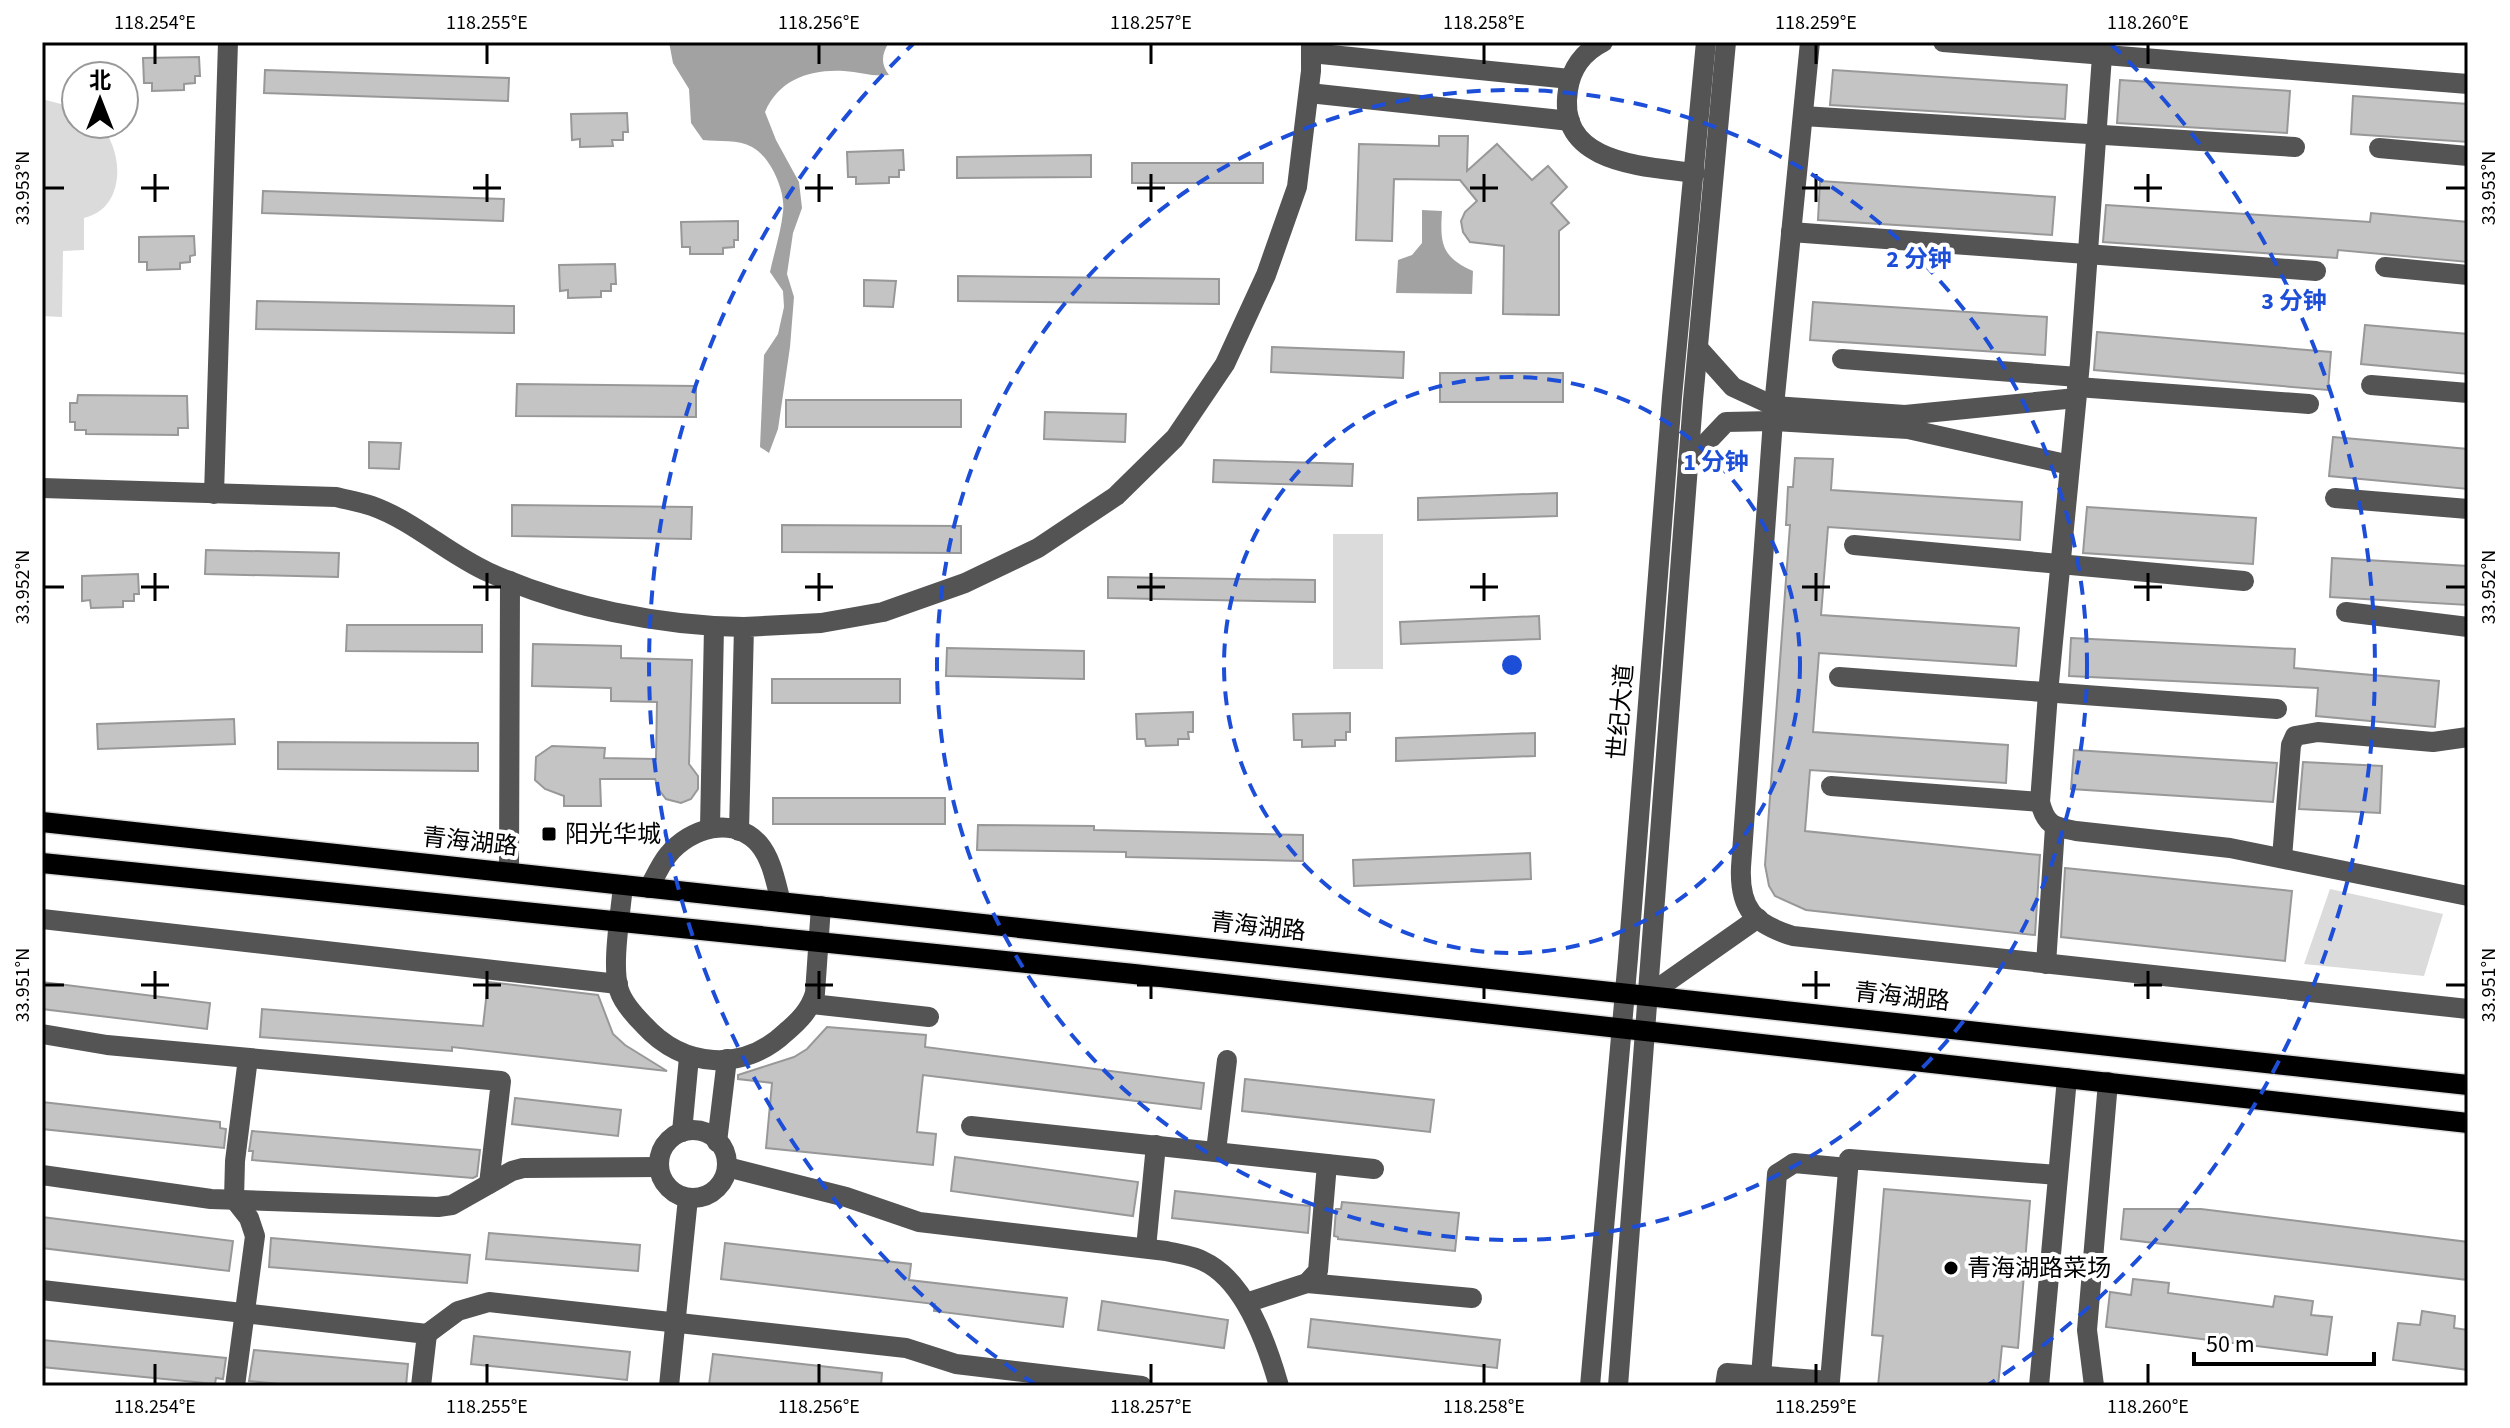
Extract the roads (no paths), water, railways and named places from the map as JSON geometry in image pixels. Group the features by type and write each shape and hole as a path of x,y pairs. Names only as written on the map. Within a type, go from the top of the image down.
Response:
{"main road":[{"name":"青海湖路","path":"42,822 2468,1085"},
{"path":"42,863 1134,974 2468,1123"}],"street":[{"path":"214,494 228,42"},
{"path":"1603,42 1594,46 1579,61 1570,79 1566,100 1570,121 1582,140 1599,155 1619,162 1695,173"},
{"name":"世纪大道","path":"1590,1386 1672,397 1708,42"},
{"name":"世纪大道","path":"1618,1386 1698,348 1708,42"},
{"path":"1810,42 1774,413 1740,888 1747,909 1770,929 1793,936 2468,1009"},
{"path":"1943,42 2102,48 2468,84"},
{"path":"42,488 336,497 372,506 487,572 571,602 714,627 821,623 883,612 965,583 1038,548 1116,496 1175,438 1229,355 1266,275 1297,187 1309,93 1311,48 1570,79"},
{"path":"2102,48 2077,387 2048,693 2040,802 2044,815 2055,827 2230,848 2468,896"},
{"path":"1309,93 1570,121"},
{"path":"1803,116 2295,147"},
{"path":"2379,148 2468,156"},
{"path":"1791,232 2316,271"},
{"path":"2385,267 2468,275"},
{"path":"1698,348 1733,387 1774,413 1908,429 2070,465"},
{"path":"1842,359 2077,387 2309,404"},
{"path":"2371,385 2468,393"},
{"path":"1688,462 1726,422 1774,413 1905,415 2077,387"},
{"path":"2335,498 2468,509"},
{"path":"1854,545 2244,581"},
{"path":"509,872 510,581"},
{"path":"2346,612 2468,627"},
{"path":"710,828 714,627"},
{"path":"739,831 744,627"},
{"path":"1839,677 2277,709"},
{"path":"2282,858 2291,745 2295,736 2318,732 2433,742 2468,737"},
{"path":"1831,786 2040,802"},
{"path":"649,888 673,849 701,830 730,827 761,846 771,866 781,902"},
{"path":"2046,964 2055,827"},
{"path":"623,885 616,971 618,984 631,1011 648,1029 670,1047 689,1057 727,1059 747,1056 773,1045 800,1019 812,1004 821,906"},
{"path":"1647,996 1758,918"},
{"path":"42,919 618,984"},
{"path":"812,1004 929,1017"},
{"path":"42,1034 107,1045 501,1081 489,1184"},
{"path":"682,1132 689,1057"},
{"path":"235,1386 255,1236 249,1218 234,1199 235,1161 248,1058"},
{"path":"717,1142 727,1059"},
{"path":"1216,1151 1227,1060"},
{"path":"2039,1386 2067,1078"},
{"path":"2094,1386 2087,1330 2108,1082"},
{"path":"971,1126 1374,1169"},
{"path":"682,1132 704,1132 717,1142 726,1156 727,1167 724,1178 709,1194 688,1198 668,1188 659,1167 665,1146 682,1132"},
{"path":"1146,1248 1156,1145"},
{"path":"1725,1386 1727,1373 1830,1381 1849,1159 2058,1175"},
{"path":"1761,1376 1777,1174 1794,1163 1848,1168"},
{"path":"1307,1283 1318,1271 1327,1164"},
{"path":"42,1175 211,1199 438,1207 452,1205 523,1168 659,1167"},
{"path":"727,1167 846,1197 919,1222 1146,1248 1202,1260 1224,1274 1246,1303 1279,1386"},
{"path":"669,1386 688,1198"},
{"path":"1246,1303 1307,1283 1472,1298"},
{"path":"42,1290 427,1334 458,1311 489,1302 906,1348 956,1364 1142,1386"},
{"path":"421,1386 427,1334"}],"place":[{"name":"阳光华城","path":"549,834"},
{"name":"青海湖路菜场","path":"1951,1268"}]}
